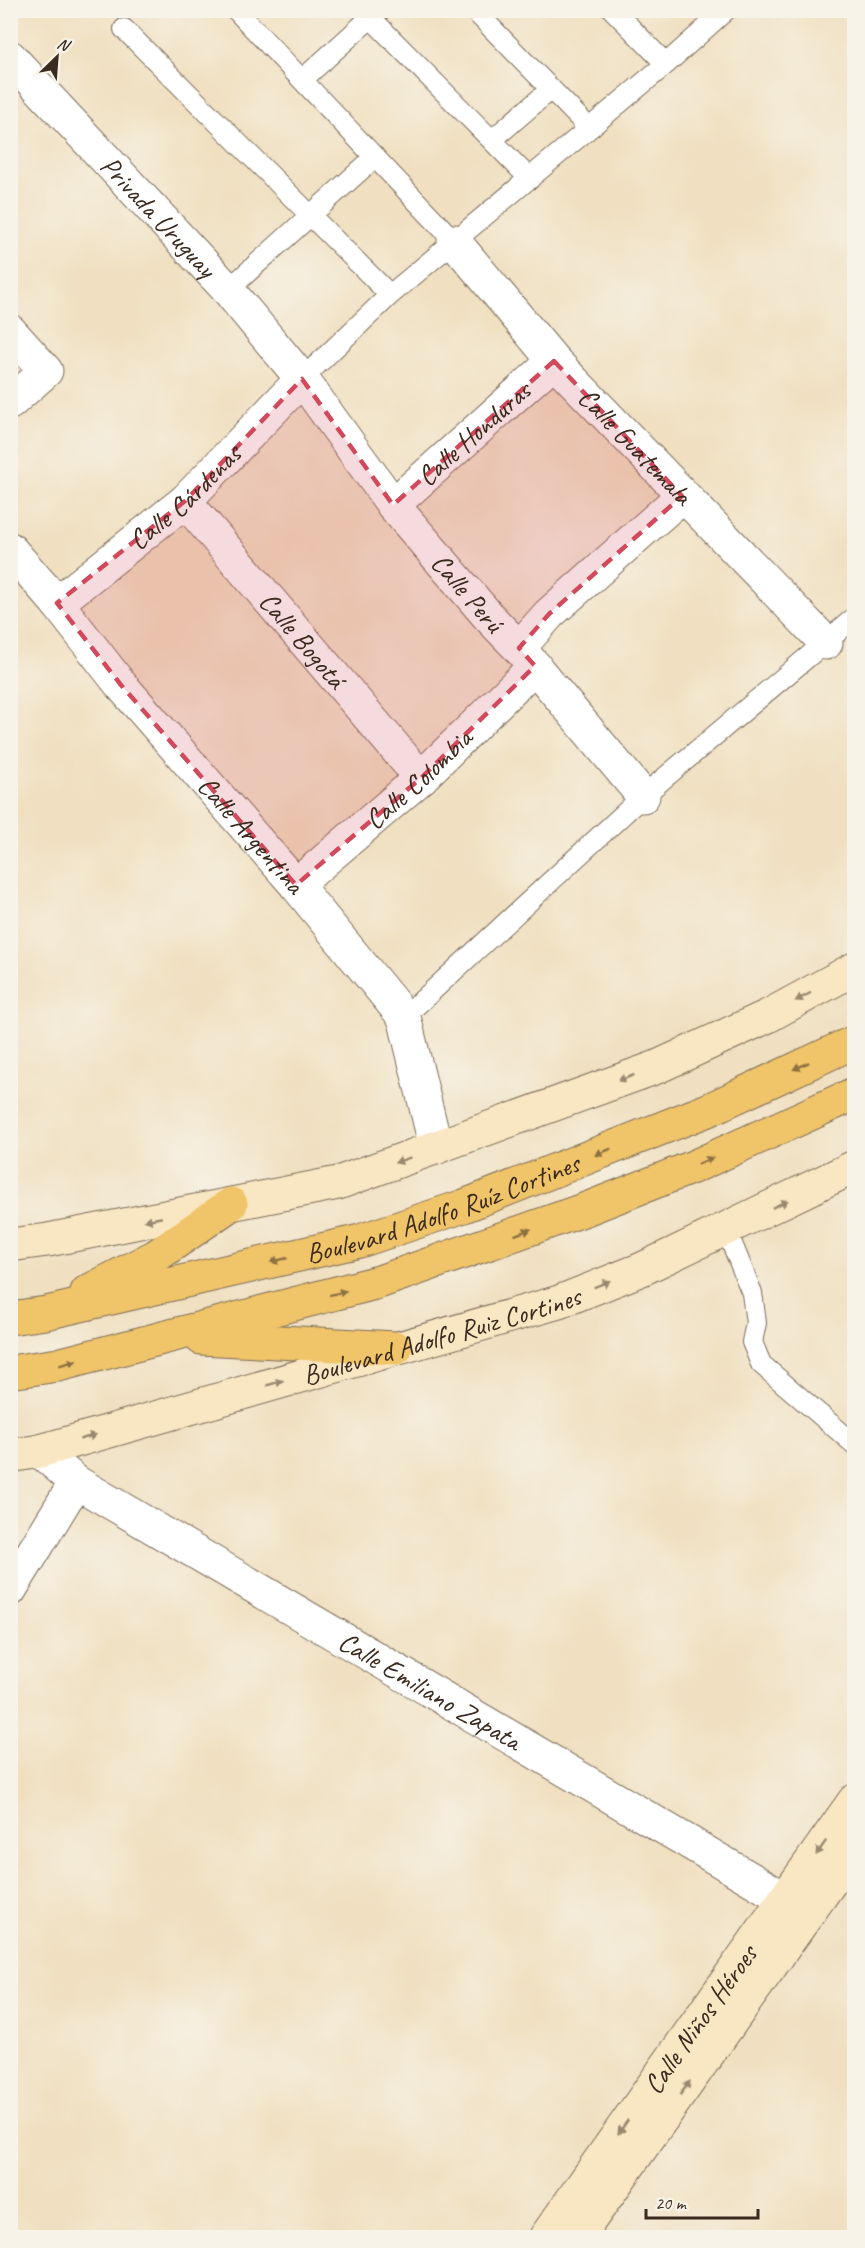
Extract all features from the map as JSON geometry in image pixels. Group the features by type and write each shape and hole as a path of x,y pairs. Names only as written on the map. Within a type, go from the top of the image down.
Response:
{"highway":[{"name":"Boulevard Adolfo Ruíz Cortines","path":"10,1318 45,1313 371,1238 464,1206 708,1110 855,1042"},
{"name":"Boulevard Adolfo Ruíz Cortines","path":"10,1372 58,1365 379,1282 485,1246 693,1167 855,1094"},
{"path":"45,1313 156,1256 231,1204"},
{"path":"169,1336 396,1348"}],"main road":[{"path":"10,1245 48,1240 338,1183 657,1067 768,1016 855,969"},
{"name":"Boulevard Adolfo Ruiz Cortines","path":"25,1453 559,1302 642,1269 855,1167"},
{"name":"Calle Niños Héroes","path":"577,2238 797,1906 855,1801"},
{"name":"Calle Niños Héroes","path":"545,2238 797,1906 855,1849"}],"street":[{"name":"Privada Uruguay","path":"10,57 228,290 302,379"},
{"name":"Calle Guatemala","path":"454,241 554,361 825,643"},
{"path":"10,331 46,371 10,404"},
{"name":"Calle Honduras","path":"393,505 554,361"},
{"name":"Calle Cárdenas","path":"57,603 185,501 302,379"},
{"name":"Calle Perú","path":"302,379 393,505 489,617 527,657 644,796"},
{"name":"Calle Colombia","path":"296,885 421,778 527,657 549,614 682,496"},
{"name":"Calle Bogotá","path":"185,501 421,778"},
{"name":"Calle Argentina","path":"10,549 57,603 120,685 296,885 404,1017 436,1148"},
{"name":"Calle Emiliano Zapata","path":"25,1453 797,1906"},
{"path":"10,1590 76,1482"}],"lane":[{"path":"236,10 454,241"},
{"path":"474,10 589,128"},
{"path":"613,10 666,64"},
{"path":"302,379 390,295 666,64 726,10"},
{"path":"302,80 371,13 530,179"},
{"path":"124,29 390,295"},
{"path":"492,140 551,89"},
{"path":"228,290 375,157"},
{"path":"404,1017 644,796 855,618"},
{"path":"726,1229 752,1293 756,1323 752,1342 761,1364 855,1444"}],"highlighted area":[{"path":"554,361 682,496 549,614 519,648 535,666 421,778 296,885 121,685 57,603 185,501 302,379 393,505"}]}
